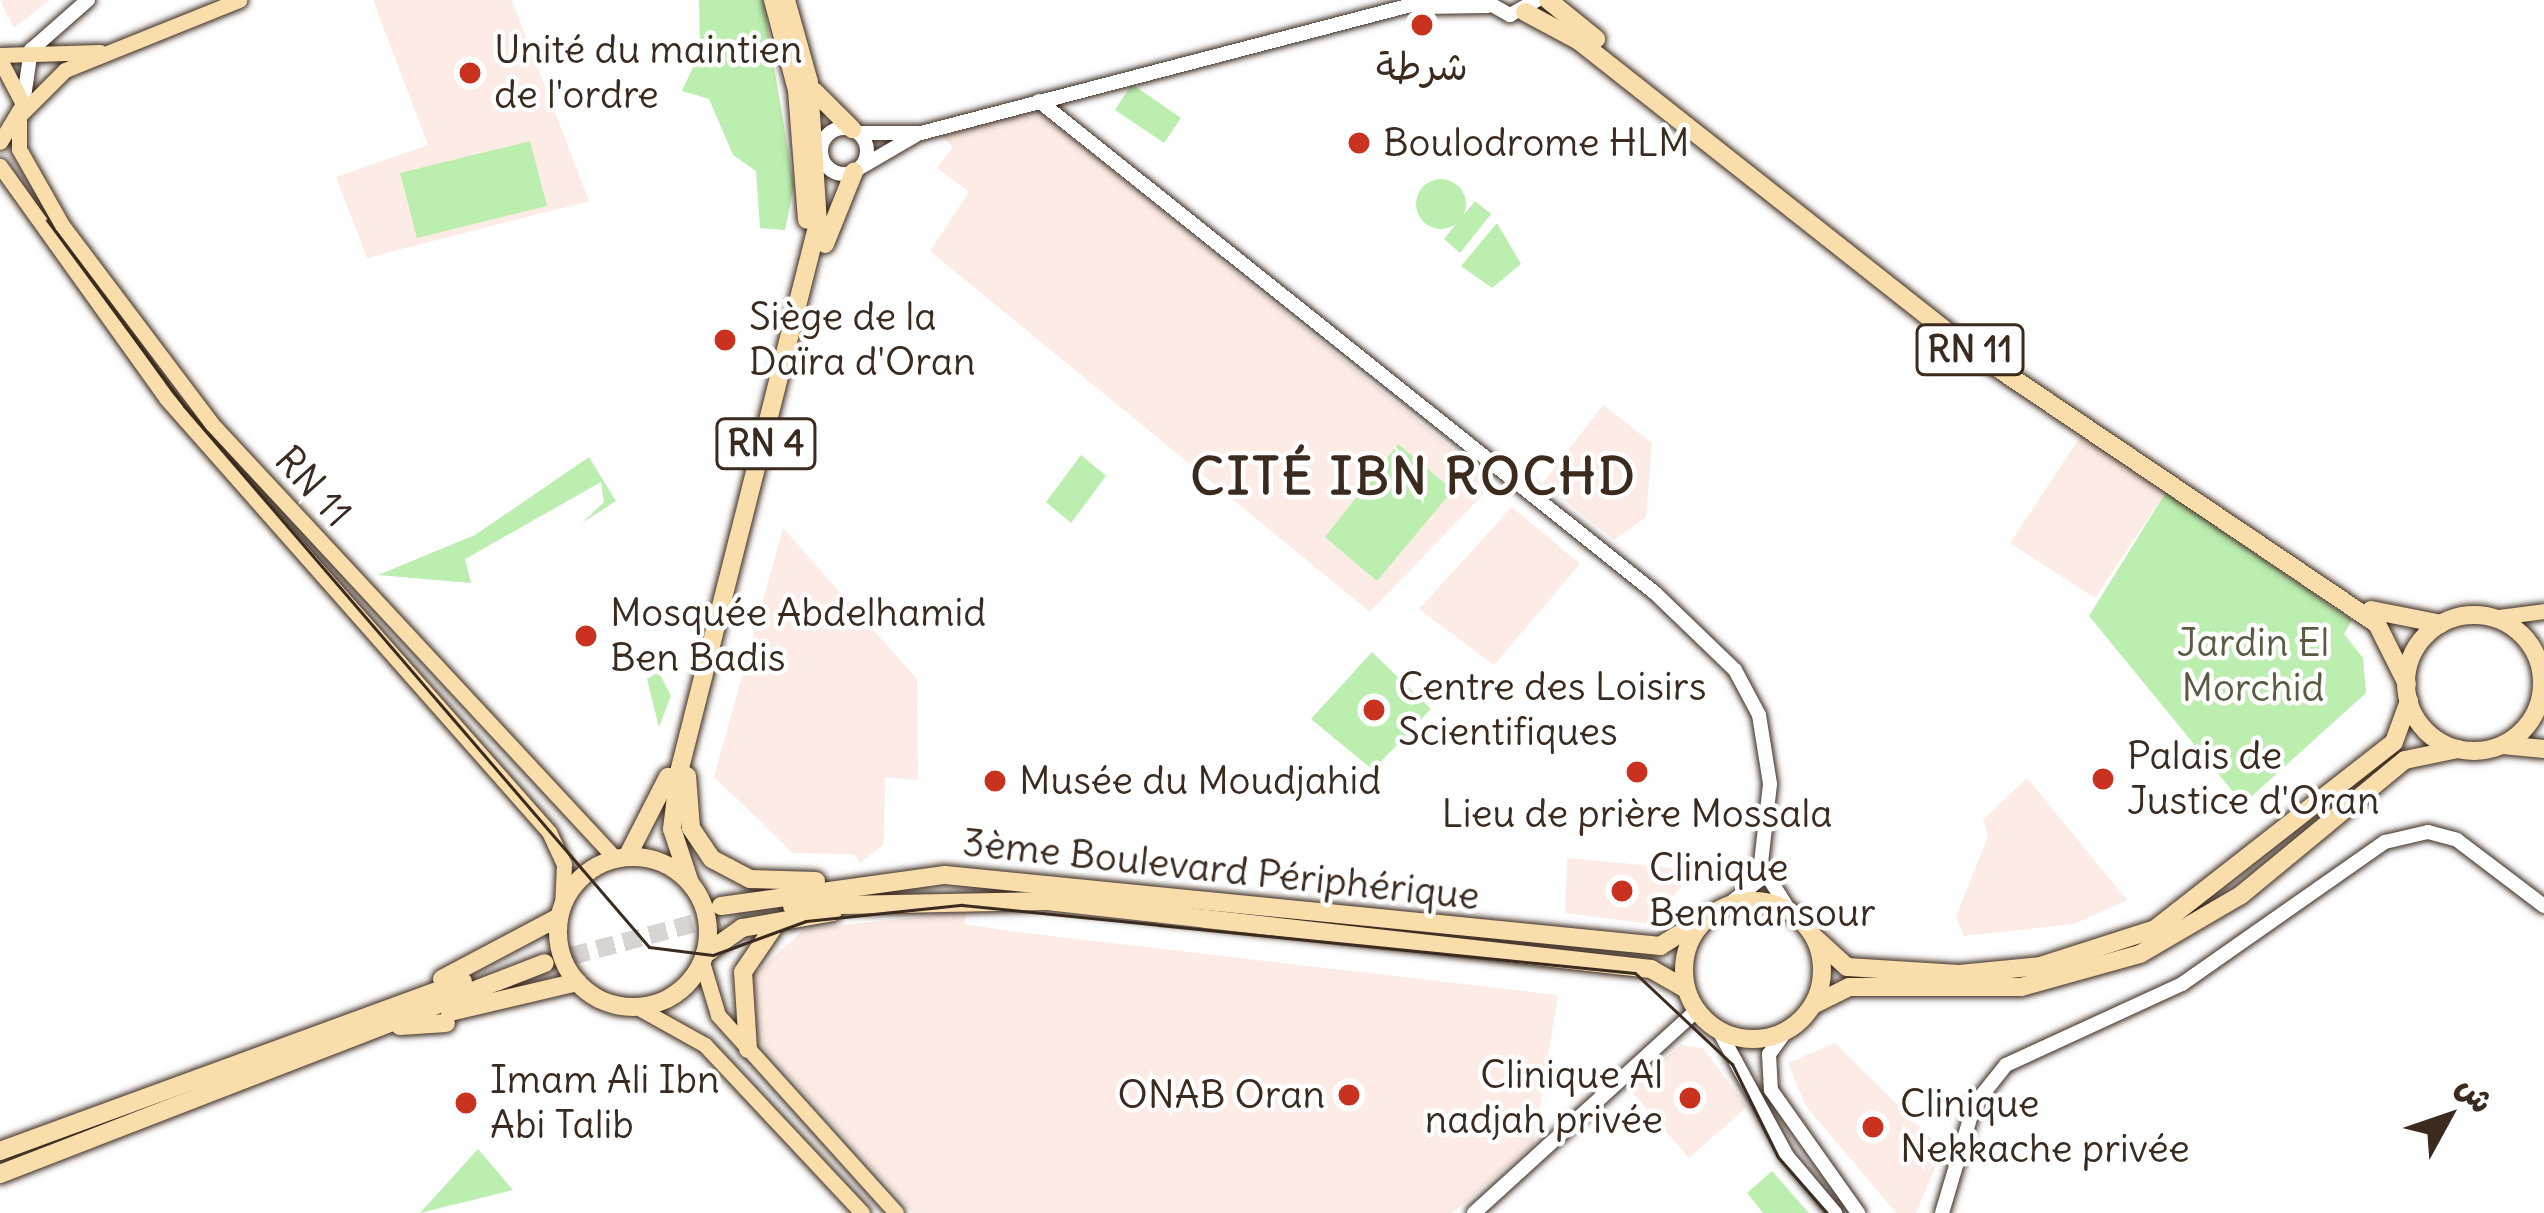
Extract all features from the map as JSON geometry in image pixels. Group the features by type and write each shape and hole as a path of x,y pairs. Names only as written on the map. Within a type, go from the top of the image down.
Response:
{"highway":[{"name":"RN 4","path":"621,858 668,779 805,248 801,122 773,0"},
{"name":"RN 4","path":"692,886 671,814 808,280 820,194 809,82 786,0"},
{"name":"RN 11","path":"1548,0 1957,328 2375,613 2441,624"},
{"name":"RN 11","path":"1531,6 1965,346 2378,624 2408,693"},
{"path":"809,82 855,131"},
{"path":"808,280 857,169"},
{"path":"2503,745 2534,716 2543,679 2525,638 2492,618 2441,624 2415,651 2394,742 2155,929 2040,966 1959,974 1847,967 1789,910 1729,904 1707,917 1684,958 1686,989 1697,1010 1718,1030 1759,1039 1786,1031 1813,1005 1849,988 2021,987 2140,954 2241,895 2413,754 2503,745 2544,749"},
{"path":"711,650 686,782 698,843 750,879 872,882"},
{"path":"2408,693 2431,735 2458,749"},
{"path":"0,1151 310,1035 515,949 560,912 576,883 621,858 692,886 872,882"},
{"name":"3ème Boulevard Périphérique","path":"1686,989 1624,966 977,897 721,911 872,882 1061,881 1660,946 1707,917"},
{"path":"692,886 703,958"},
{"path":"370,1031 578,982 637,1007 682,989 703,958 728,934 777,922 977,897"},
{"path":"560,912 578,982"},
{"path":"748,1049 743,973 777,922"},
{"path":"1813,1005 1815,938"},
{"path":"0,1174 370,1031 544,958 310,1035"},
{"path":"400,1026 446,1023"}],"main road":[{"path":"0,142 45,81 238,0"},
{"path":"0,58 31,50 109,52"},
{"name":"RN 11","path":"0,58 21,113 19,149 62,225 212,424 621,858"},
{"name":"RN 11","path":"0,166 179,414 549,832 564,864 560,912"},
{"path":"2492,618 2544,611"},
{"path":"703,958 712,1003 896,1213"},
{"path":"637,1007 718,1067 862,1213"}],"street":[{"path":"21,113 31,50 88,0"},
{"path":"921,133 832,131 821,148 828,167 857,169 921,133 1430,0"},
{"path":"1404,8 1486,3 1531,6"},
{"path":"70,17 64,38 75,52"},
{"path":"1039,101 1705,637 1763,730 1762,867 1752,891 1729,904"},
{"path":"855,131 857,169"},
{"path":"1942,1213 1975,1106 2006,1065 2182,984 2385,842 2428,832 2457,840 2544,907"},
{"path":"1762,867 1789,910"},
{"path":"1474,1213 1697,1010"},
{"path":"1718,1030 1787,1156 1835,1213"},
{"path":"1786,1031 1766,1064 1777,1106 1858,1213"}],"shaded area":[{"path":"0,0 50,0 14,28"},
{"name":"Unité du maintien de l'ordre","path":"373,0 512,0 589,201 367,258 336,177 428,145"},
{"path":"1035,108 1494,483 1370,612 930,251 969,192 937,168 953,147 942,136"},
{"path":"1603,405 1652,443 1646,517 1614,540 1543,483"},
{"path":"2082,434 2166,492 2095,598 2010,543"},
{"path":"1512,507 1580,564 1494,665 1419,609"},
{"path":"783,528 917,679 918,780 885,777 884,844 860,863 854,854 793,853 714,777"},
{"path":"2027,778 2127,900 2074,924 1964,936 1956,917 1988,836 1983,820"},
{"name":"Clinique Benmansour","path":"1567,858 1696,870 1649,924 1565,913"},
{"path":"967,912 964,924 1018,932 1558,995 1534,1144 1452,1213 913,1213 749,1031 747,981 805,929"},
{"name":"Clinique Nekkache privée","path":"1835,1043 1943,1150 1916,1213 1896,1213 1805,1105 1788,1063"},
{"name":"Clinique Al nadjah privée","path":"1681,1045 1703,1048 1747,1107 1689,1158 1629,1089"}],"green space":[{"path":"699,0 763,0 794,186 785,230 760,228 756,171 733,155 709,99 682,91 700,52"},
{"path":"1132,84 1181,118 1164,143 1115,110"},
{"path":"530,141 547,206 417,238 400,173"},
{"path":"1441,179 1459,186 1466,204 1459,222 1441,229 1423,222 1416,204 1423,186"},
{"path":"1475,201 1491,214 1460,253 1444,239"},
{"path":"1497,223 1521,264 1492,288 1461,266"},
{"path":"1398,444 1453,490 1377,581 1325,537"},
{"path":"1081,455 1106,476 1071,523 1046,502"},
{"path":"589,457 616,501 582,523 604,502 601,482 465,559 471,583 378,575 475,535"},
{"name":"Jardin El Morchid","path":"2166,492 2352,620 2344,634 2363,658 2366,693 2243,804 2089,616"},
{"name":"Centre des Loisirs Scientifiques","path":"1372,652 1431,709 1373,770 1311,719"},
{"path":"659,672 671,696 659,727 647,679"},
{"path":"478,1149 513,1190 420,1213"},
{"path":"1772,1171 1809,1213 1763,1213 1747,1193"}],"tunnel":[{"path":"545,963 722,916"}],"tram line":[{"path":"47,220 184,406 649,947 713,955 806,921 962,905 1635,973 1732,1064 1778,1157 1827,1213"}],"place":[{"name":"شرطة","path":"1422,25"},
{"name":"Unité du maintien de l'ordre","path":"470,73"},
{"name":"Boulodrome HLM","path":"1359,143"},
{"name":"Siège de la Daïra d'Oran","path":"725,340"},
{"name":"Mosquée Abdelhamid Ben Badis","path":"586,636"},
{"name":"Centre des Loisirs Scientifiques","path":"1374,710"},
{"name":"Lieu de prière Mossala","path":"1637,772"},
{"name":"Palais de Justice d'Oran","path":"2103,779"},
{"name":"Musée du Moudjahid","path":"995,781"},
{"name":"Clinique Benmansour","path":"1622,891"},
{"name":"ONAB Oran","path":"1349,1095"},
{"name":"Clinique Al nadjah privée","path":"1690,1098"},
{"name":"Imam Ali Ibn Abi Talib","path":"466,1103"},
{"name":"Clinique Nekkache privée","path":"1873,1127"}],"district":[{"name":"CITÉ IBN ROCHD","path":"1414,476"}]}
